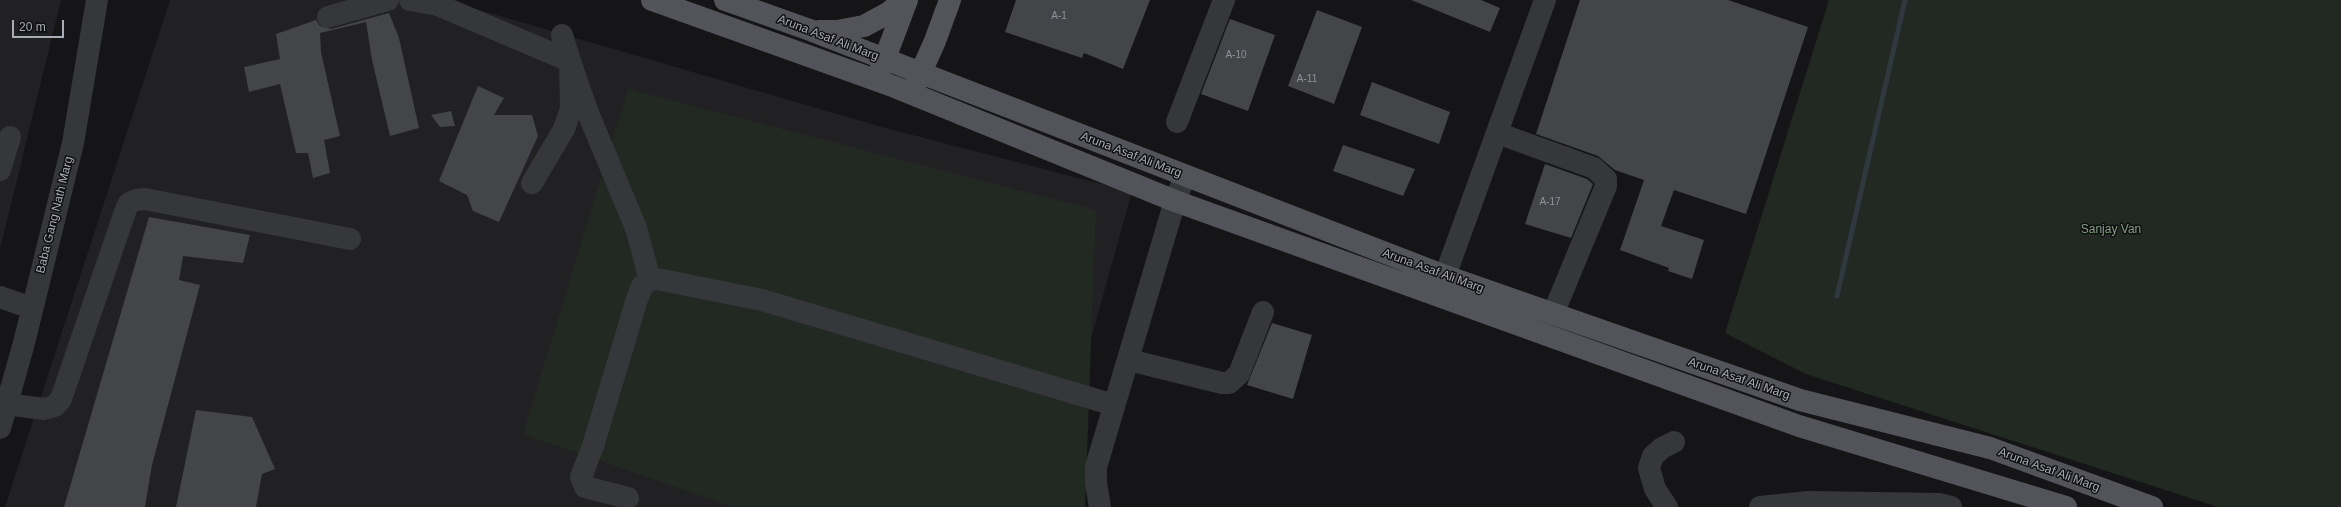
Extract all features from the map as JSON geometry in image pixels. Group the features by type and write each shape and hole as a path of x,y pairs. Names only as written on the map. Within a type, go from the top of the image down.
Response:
{"main road":[{"name":"Aruna Asaf Ali Marg","path":"652,0 911,94 1175,201 1799,426 2066,507"},
{"name":"Aruna Asaf Ali Marg","path":"725,0 810,30 919,74 1445,276 1800,400 1990,448 2152,507"},
{"path":"810,30 837,31 864,26 888,13 904,0"},
{"path":"876,81 907,0"},
{"path":"911,94 935,41 950,0"}],"street":[{"name":"Baba Gang Nath Marg","path":"0,428 33,276 60,140 84,0"},
{"name":"Baba Gang Nath Marg","path":"0,379 20,304 33,276 73,143 97,0"},
{"path":"328,17 388,0"},
{"path":"410,0 438,5 570,61"},
{"path":"1177,122 1224,0"},
{"path":"1445,276 1545,0"},
{"path":"562,35 588,113 636,228 650,280"},
{"path":"532,183 569,118 571,83 570,61"},
{"path":"1497,133 1594,168 1606,179 1606,186 1553,314"},
{"path":"0,170 10,137"},
{"path":"1100,507 1096,483 1096,467 1175,201 1185,176"},
{"path":"6,404 44,409 55,406 61,399 129,203 136,200 145,199 350,239"},
{"path":"628,498 585,487 581,477 593,446 637,299 642,286 650,280 657,279 762,300 1114,405"},
{"path":"0,297 20,304"},
{"path":"1129,360 1222,383 1229,383 1239,374 1263,312"},
{"path":"1667,507 1655,489 1649,468 1653,456 1662,448 1674,442"},
{"path":"1760,507 1808,502 1939,504 1951,507"}],"shaded area":[{"path":"0,0 61,0 0,249"},
{"path":"170,0 445,0 882,127 1132,192 1044,507 5,507"}],"green space":[{"name":"Sanjay Van","path":"1829,0 2341,0 2341,507 2218,507 1806,374 1725,333"},
{"path":"628,89 1096,210 1085,507 733,507 523,434"}],"building":[{"path":"1016,0 1150,0 1123,69 1084,53 1082,58 1005,32"},
{"path":"1411,0 1481,0 1500,8 1490,32"},
{"path":"1580,0 1728,0 1808,27 1746,214 1674,190 1661,226 1704,240 1692,279 1668,271 1669,268 1620,250 1644,180 1615,170 1598,156 1536,134"},
{"path":"1317,10 1362,27 1334,104 1288,86"},
{"path":"389,13 399,38 419,128 390,136 372,60 366,22 320,33 321,52 340,136 324,140 330,173 313,178 308,153 296,153 280,84 249,92 244,67 280,59 276,34 316,20 320,26 331,29"},
{"path":"1230,19 1275,35 1248,111 1201,94"},
{"path":"1372,82 1450,112 1439,144 1360,115"},
{"path":"478,86 504,98 494,115 532,115 538,136 499,222 473,211 467,195 439,181"},
{"path":"451,111 455,126 440,127 431,115"},
{"path":"1343,145 1415,169 1403,196 1333,171"},
{"path":"1545,164 1587,179 1593,184 1571,238 1525,224"},
{"path":"149,217 250,235 243,263 183,256 179,280 200,285 152,465 145,507 64,507"},
{"path":"1272,323 1312,335 1293,399 1247,385"},
{"path":"196,410 252,417 275,469 262,474 256,507 176,507"}],"waterway":[{"path":"1837,296 1905,0"}]}
